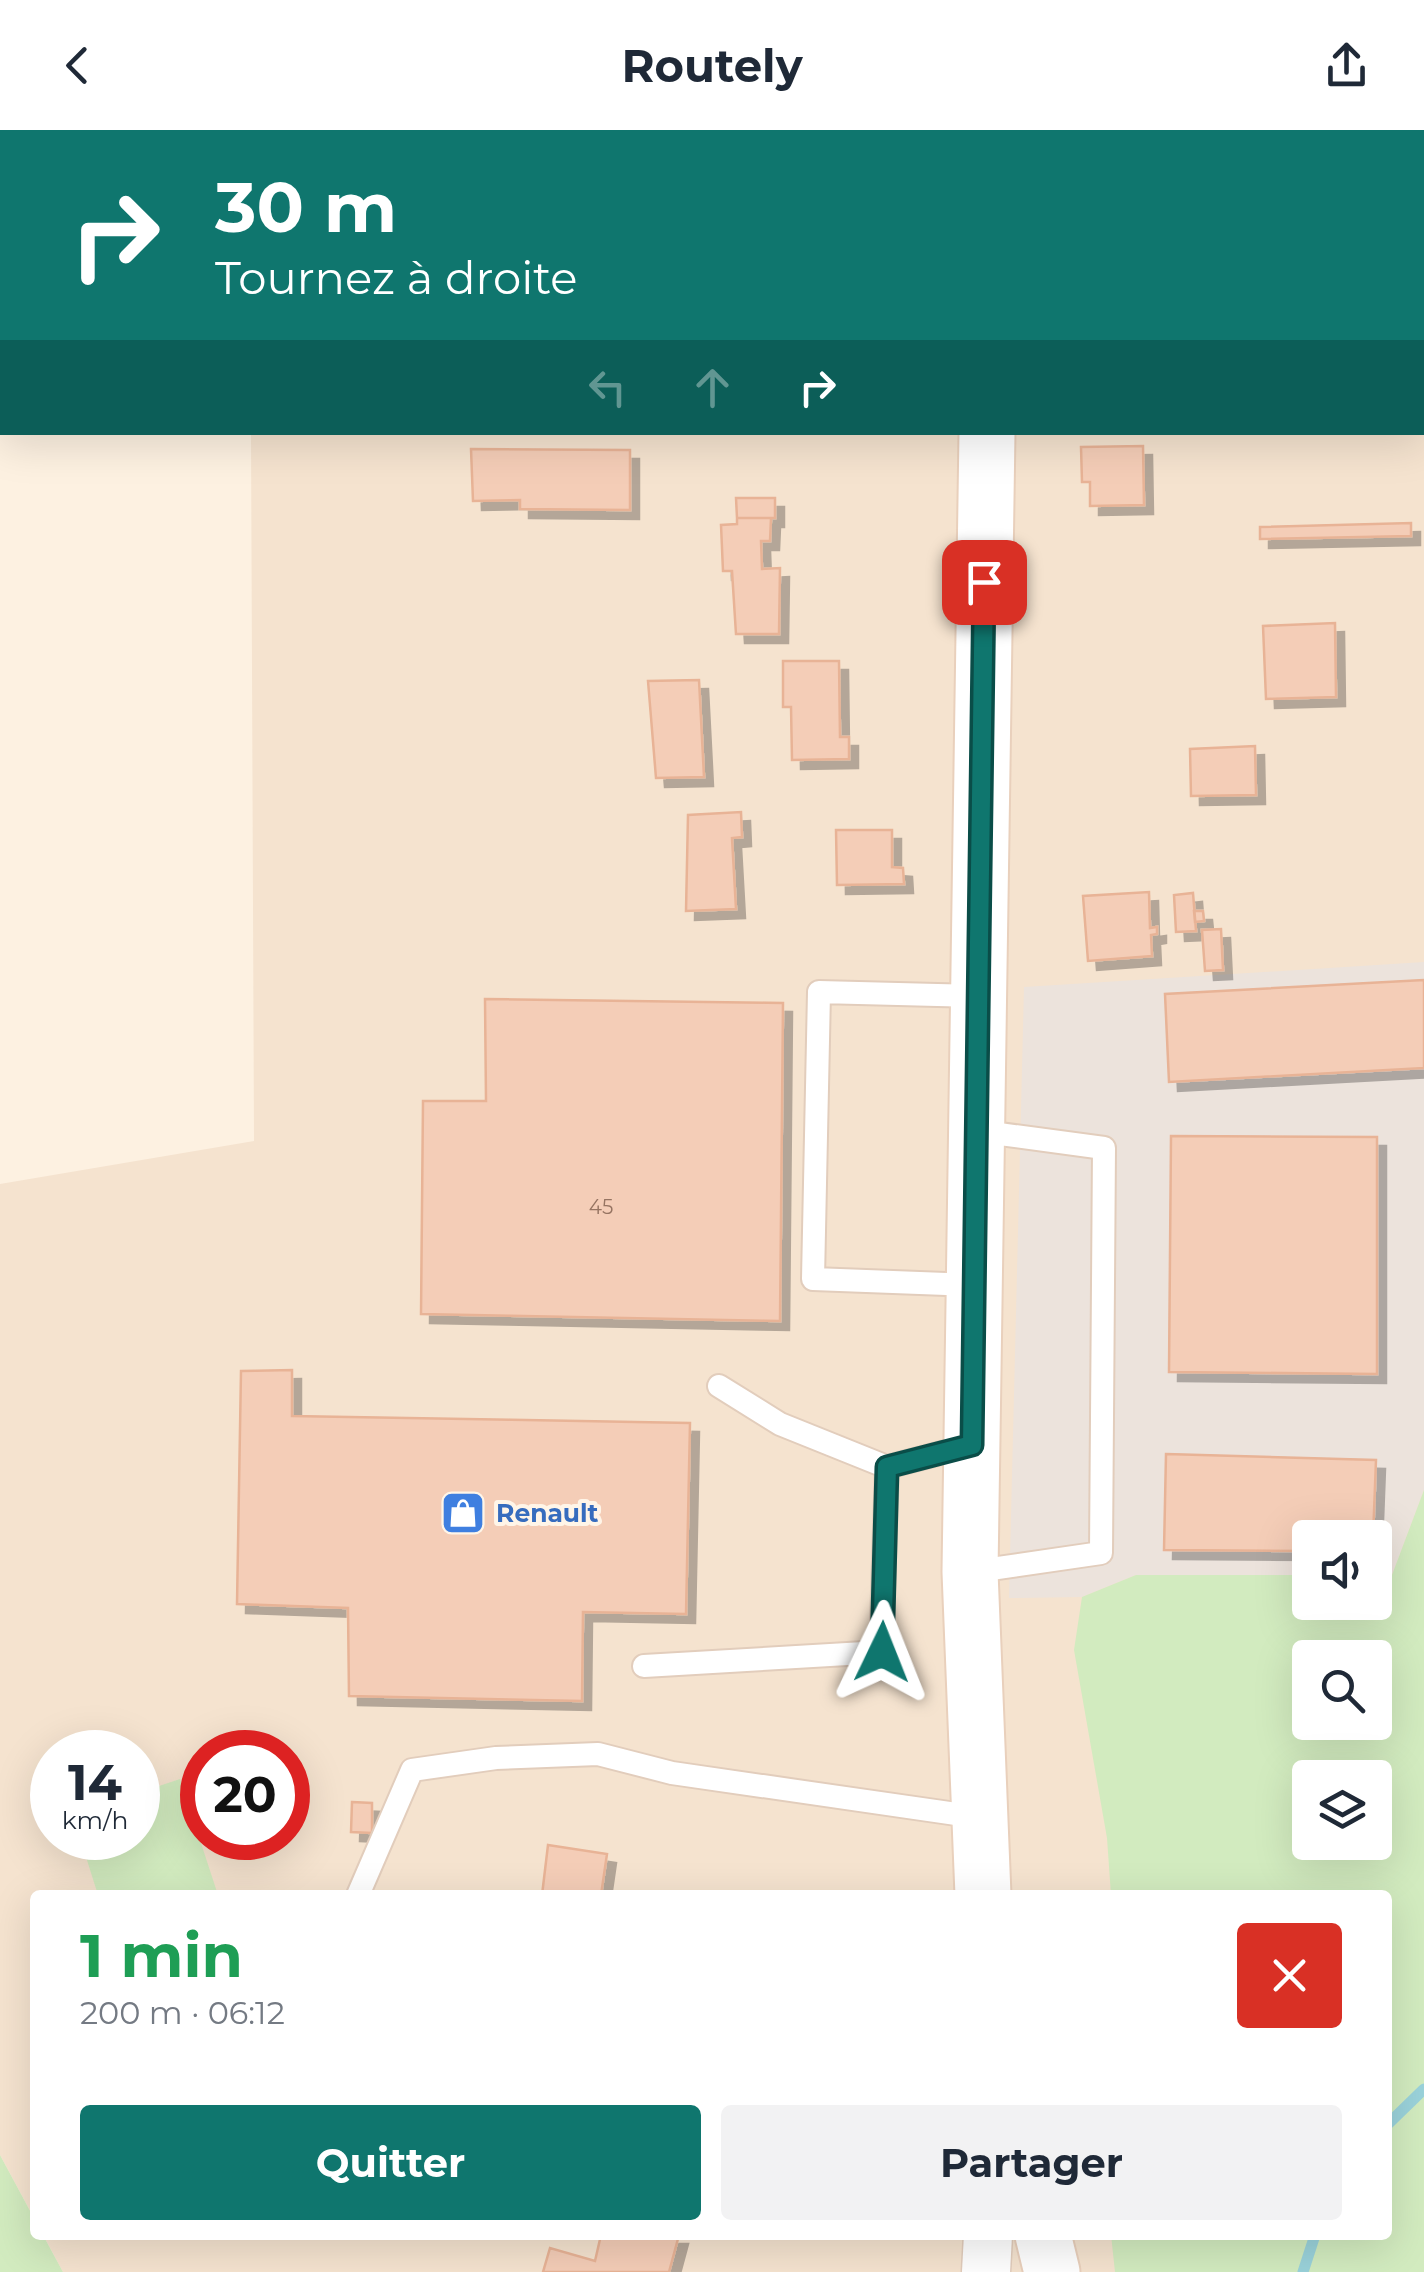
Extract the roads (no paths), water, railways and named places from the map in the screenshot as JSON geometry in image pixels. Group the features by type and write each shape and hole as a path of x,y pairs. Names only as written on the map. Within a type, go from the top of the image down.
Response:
{"main road":[{"path":"983,1890 970,1572 987,435"},
{"path":"1044,2240 1052,2272"}],"street":[{"path":"986,2272 988,2240"}],"lane":[{"path":"973,1285 812,1279 818,992 977,996"},
{"path":"970,1572 1101,1553 1104,1148 978,1130"},
{"path":"719,1386 780,1424 887,1467 972,1445"},
{"path":"644,1666 882,1652 887,1467"},
{"path":"360,1890 412,1770 496,1758 598,1754 672,1773 977,1817"}],"waterway":[{"path":"1392,2120 1424,2089"},
{"path":"1303,2272 1313,2240"}],"place":[{"name":"Renault","path":"463,1513"}]}
